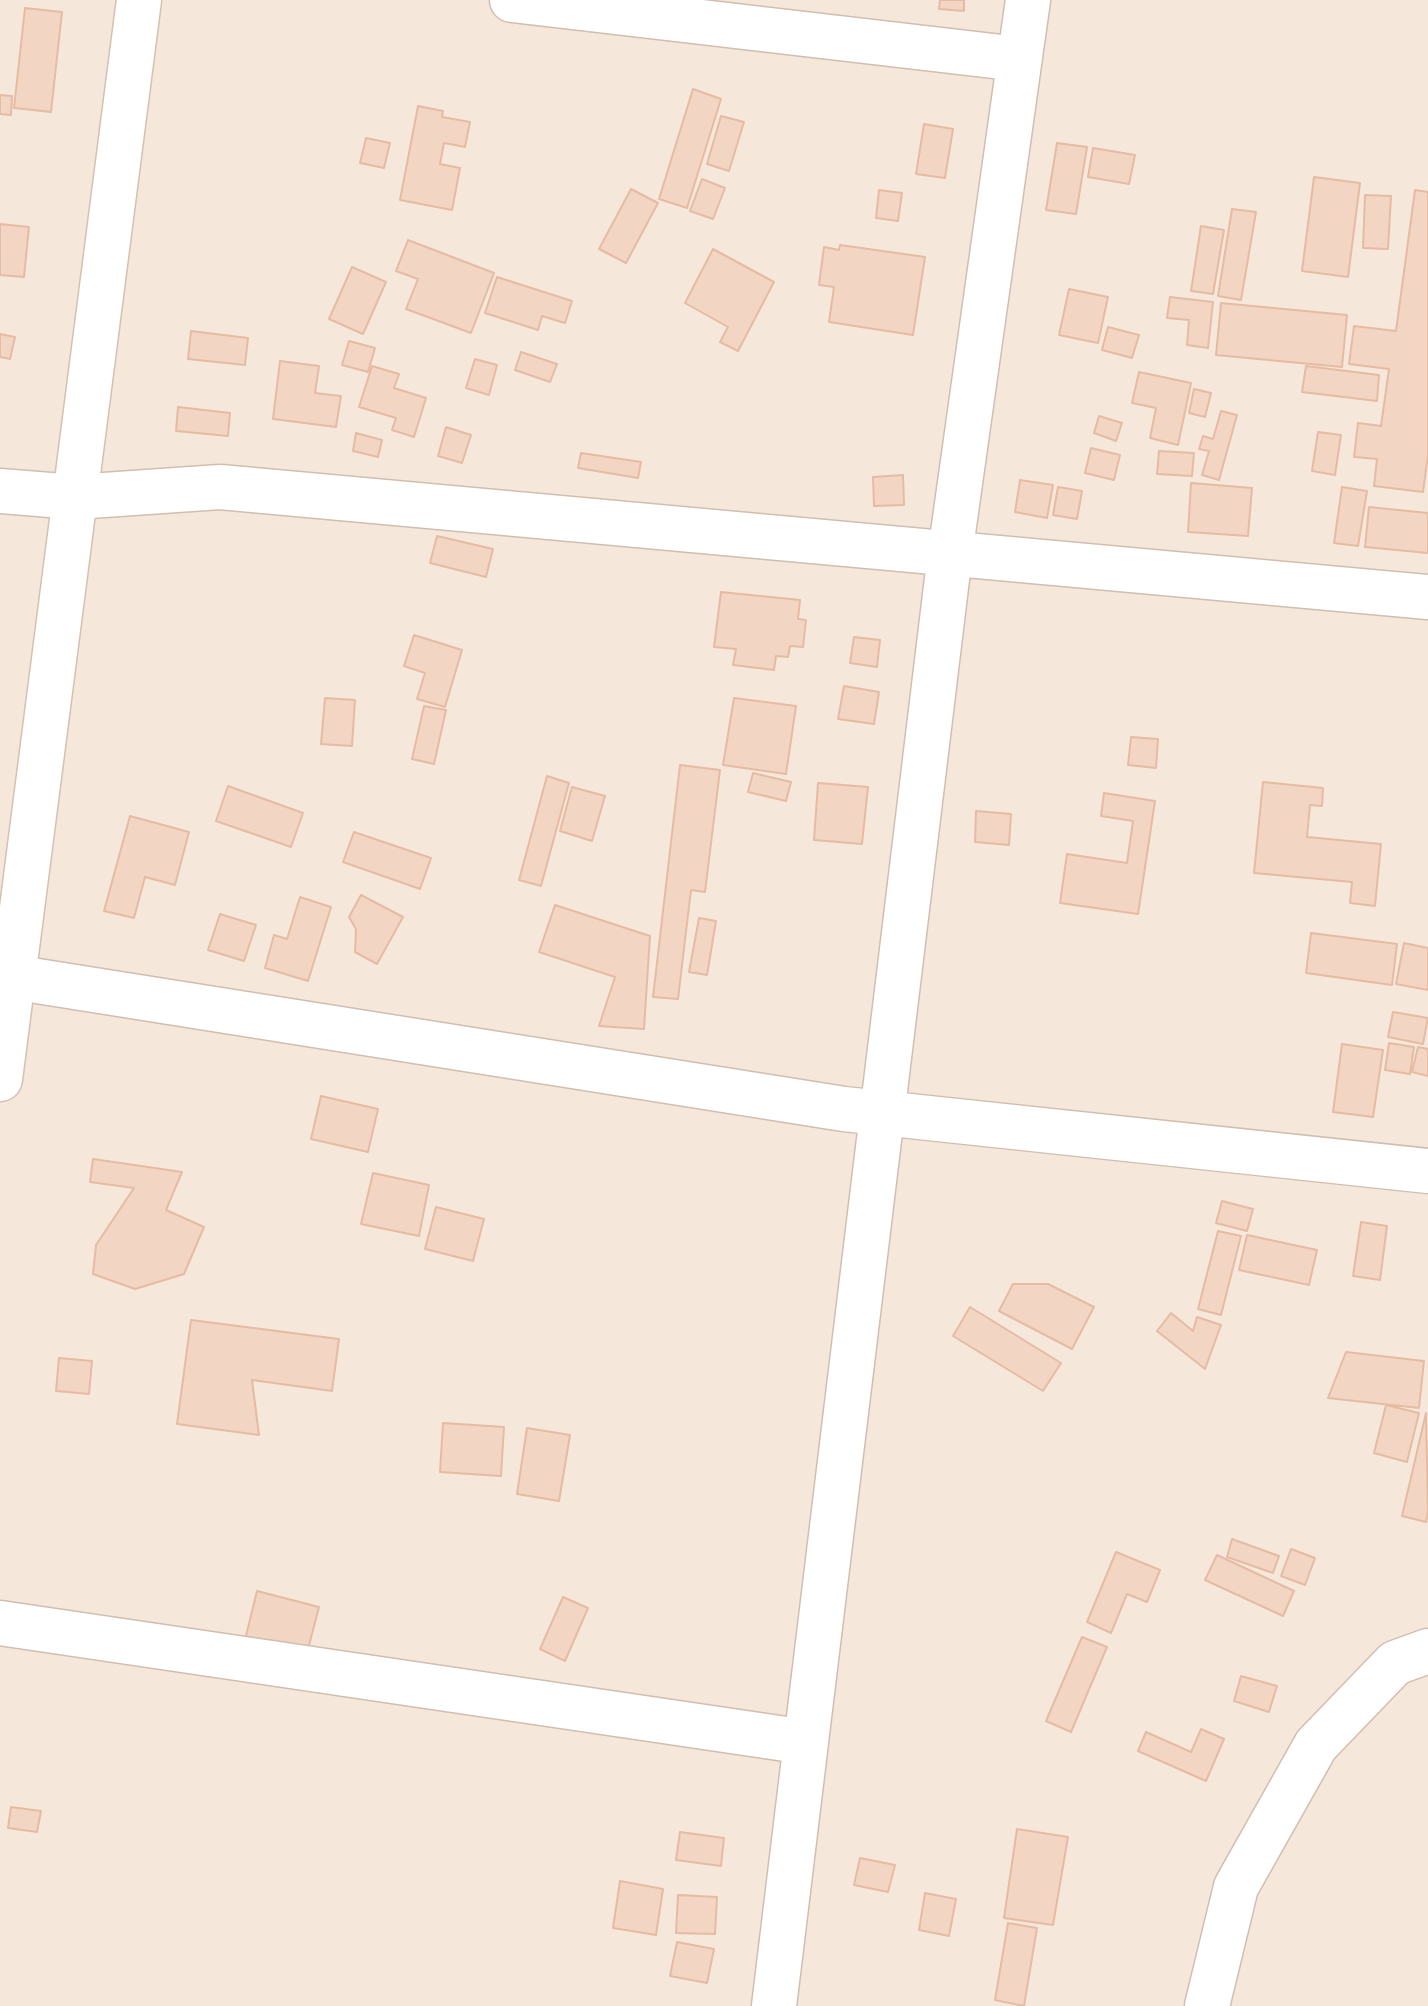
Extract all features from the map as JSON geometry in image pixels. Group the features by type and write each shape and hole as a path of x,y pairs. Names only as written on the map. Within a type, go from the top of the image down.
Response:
{"street":[{"path":"0,1079 3,1026 12,977 139,0"},
{"path":"512,0 1019,59"},
{"path":"774,2006 950,554 1028,0"},
{"path":"0,491 75,497 220,487 1428,597"},
{"path":"12,977 882,1113 1428,1171"},
{"path":"0,1623 806,1742"},
{"path":"1207,2006 1236,1887 1316,1745 1395,1663 1428,1651"}],"shaded area":[{"path":"0,0 1428,0 1428,2006 0,2006"}],"building":[{"path":"940,0 964,0 964,11 939,9"},
{"path":"25,8 62,12 51,112 14,108"},
{"path":"693,89 721,99 687,208 659,199"},
{"path":"0,95 12,96 11,115 0,114"},
{"path":"418,106 443,111 442,117 470,122 465,147 444,143 440,164 460,168 452,210 400,200"},
{"path":"721,116 744,122 729,171 707,164"},
{"path":"924,124 953,129 945,178 916,174"},
{"path":"366,138 390,143 384,168 360,163"},
{"path":"1057,143 1087,147 1076,214 1046,210"},
{"path":"1093,148 1135,155 1129,184 1088,177"},
{"path":"1314,177 1360,183 1348,277 1302,271"},
{"path":"702,179 725,188 713,219 690,211"},
{"path":"631,189 658,203 626,263 599,249"},
{"path":"879,190 902,193 898,221 876,218"},
{"path":"1415,190 1428,192 1428,455 1423,492 1374,486 1377,459 1354,457 1358,423 1381,426 1389,369 1349,364 1354,326 1396,331"},
{"path":"1365,195 1391,196 1388,249 1363,248"},
{"path":"1232,209 1256,212 1241,300 1218,296"},
{"path":"0,224 29,227 24,277 0,275"},
{"path":"1201,226 1224,230 1213,294 1191,291"},
{"path":"408,240 494,273 471,333 406,309 418,279 396,271"},
{"path":"840,245 925,257 913,335 829,322 834,287 819,285 824,247 839,250"},
{"path":"713,249 774,282 738,351 720,342 728,327 685,303"},
{"path":"352,267 386,282 363,334 329,319"},
{"path":"497,277 572,301 565,323 542,316 538,330 485,313"},
{"path":"1069,289 1108,297 1098,343 1059,335"},
{"path":"1170,297 1213,302 1208,348 1187,345 1189,320 1167,318"},
{"path":"1221,303 1347,315 1342,367 1216,355"},
{"path":"1108,327 1139,335 1132,358 1102,350"},
{"path":"191,331 248,338 245,365 188,359"},
{"path":"0,334 15,337 10,359 0,357"},
{"path":"349,341 375,348 368,372 342,365"},
{"path":"521,352 557,364 550,382 515,370"},
{"path":"475,359 497,365 489,395 466,388"},
{"path":"280,361 319,366 315,393 341,396 336,427 273,419"},
{"path":"372,366 399,374 394,388 426,398 414,437 392,430 396,418 359,407"},
{"path":"1306,366 1379,375 1377,401 1302,392"},
{"path":"1139,372 1191,383 1178,445 1150,438 1156,408 1132,403"},
{"path":"1194,389 1211,393 1205,417 1189,413"},
{"path":"178,407 230,413 228,436 176,431"},
{"path":"1221,411 1237,415 1219,480 1202,475 1209,451 1199,449 1203,436 1213,439"},
{"path":"1099,416 1122,423 1116,441 1094,433"},
{"path":"446,427 471,435 462,463 438,456"},
{"path":"1318,432 1341,435 1335,475 1312,471"},
{"path":"356,433 382,440 378,457 353,451"},
{"path":"1091,448 1120,455 1114,480 1085,473"},
{"path":"1159,451 1194,453 1192,476 1157,474"},
{"path":"581,453 641,462 638,478 578,468"},
{"path":"903,475 904,505 874,506 873,477"},
{"path":"1020,480 1053,485 1047,518 1015,512"},
{"path":"1191,483 1252,488 1248,536 1188,532"},
{"path":"1058,487 1082,491 1077,519 1053,515"},
{"path":"1342,487 1367,491 1358,546 1334,543"},
{"path":"1369,507 1428,513 1428,553 1365,547"},
{"path":"437,536 493,549 486,577 430,563"},
{"path":"721,592 800,600 798,619 806,620 803,647 790,646 788,657 776,656 774,670 733,665 736,649 714,647"},
{"path":"414,635 462,650 445,707 417,699 425,673 404,666"},
{"path":"854,637 880,640 877,667 850,663"},
{"path":"844,686 879,692 874,724 838,719"},
{"path":"325,698 355,700 352,746 321,744"},
{"path":"734,698 796,706 786,774 723,765"},
{"path":"424,706 446,710 434,764 412,759"},
{"path":"1131,737 1158,739 1156,768 1128,765"},
{"path":"680,765 720,770 705,892 691,890 678,999 653,997"},
{"path":"753,773 791,782 786,801 748,792"},
{"path":"547,776 569,783 541,886 519,880"},
{"path":"1263,782 1323,788 1322,806 1310,805 1307,837 1381,844 1375,906 1350,903 1352,882 1254,873"},
{"path":"818,783 868,787 862,844 814,840"},
{"path":"228,786 303,813 291,847 216,821"},
{"path":"572,787 605,796 592,841 560,831"},
{"path":"1104,793 1155,801 1138,914 1060,903 1067,854 1127,863 1133,821 1101,816"},
{"path":"976,811 1011,814 1009,845 975,842"},
{"path":"130,816 189,832 175,885 145,877 134,918 104,911"},
{"path":"354,832 431,858 420,889 343,862"},
{"path":"361,895 403,917 377,964 355,952 356,929 349,917"},
{"path":"300,897 331,907 308,981 265,968 274,935 287,939"},
{"path":"555,905 650,936 644,1029 599,1026 615,977 539,952"},
{"path":"220,914 256,925 244,961 208,950"},
{"path":"699,918 716,921 707,975 689,972"},
{"path":"1311,933 1397,944 1392,985 1306,973"},
{"path":"1404,943 1428,948 1428,990 1396,984"},
{"path":"1393,1012 1428,1018 1423,1044 1388,1037"},
{"path":"1389,1043 1414,1047 1410,1074 1385,1070"},
{"path":"1342,1044 1383,1050 1373,1117 1333,1112"},
{"path":"1418,1047 1428,1049 1428,1076 1412,1072"},
{"path":"321,1096 378,1109 368,1152 311,1139"},
{"path":"93,1159 182,1172 166,1210 204,1227 184,1274 135,1289 93,1274 96,1245 134,1188 90,1182"},
{"path":"373,1173 429,1185 419,1236 361,1224"},
{"path":"1222,1201 1253,1209 1247,1231 1216,1223"},
{"path":"436,1207 484,1219 473,1261 425,1249"},
{"path":"1361,1222 1387,1226 1380,1280 1353,1276"},
{"path":"1218,1231 1241,1236 1221,1315 1198,1309"},
{"path":"1247,1235 1317,1250 1309,1285 1239,1270"},
{"path":"1013,1284 1048,1284 1094,1307 1072,1349 999,1311"},
{"path":"970,1307 1061,1363 1043,1391 953,1336"},
{"path":"1171,1313 1193,1331 1197,1317 1221,1325 1205,1369 1157,1331"},
{"path":"191,1320 339,1339 332,1391 252,1380 259,1435 177,1424"},
{"path":"1346,1352 1424,1361 1419,1408 1328,1398"},
{"path":"59,1358 92,1361 89,1394 56,1391"},
{"path":"1386,1405 1419,1413 1407,1462 1374,1453"},
{"path":"1426,1413 1428,1512 1426,1522 1402,1516"},
{"path":"443,1423 504,1427 501,1476 440,1472"},
{"path":"527,1428 570,1435 559,1501 517,1494"},
{"path":"1232,1539 1279,1556 1273,1573 1227,1557"},
{"path":"1291,1549 1315,1558 1305,1585 1281,1576"},
{"path":"1116,1552 1160,1570 1147,1602 1127,1594 1111,1633 1087,1622"},
{"path":"1217,1555 1294,1591 1283,1616 1205,1580"},
{"path":"257,1591 319,1607 307,1653 246,1636"},
{"path":"563,1597 588,1608 565,1661 540,1649"},
{"path":"1082,1637 1107,1647 1071,1732 1046,1721"},
{"path":"1241,1676 1277,1686 1269,1712 1234,1701"},
{"path":"1201,1729 1224,1739 1206,1781 1138,1751 1146,1732 1191,1752"},
{"path":"11,1807 41,1811 37,1832 8,1828"},
{"path":"1017,1829 1068,1837 1053,1925 1004,1918"},
{"path":"680,1832 724,1838 721,1866 676,1860"},
{"path":"860,1858 895,1865 888,1892 854,1885"},
{"path":"620,1881 663,1889 656,1935 613,1928"},
{"path":"925,1893 956,1899 949,1936 919,1930"},
{"path":"678,1895 717,1897 715,1934 676,1933"},
{"path":"1008,1923 1037,1928 1024,2006 995,2000"},
{"path":"677,1942 714,1949 707,1983 670,1976"}]}
